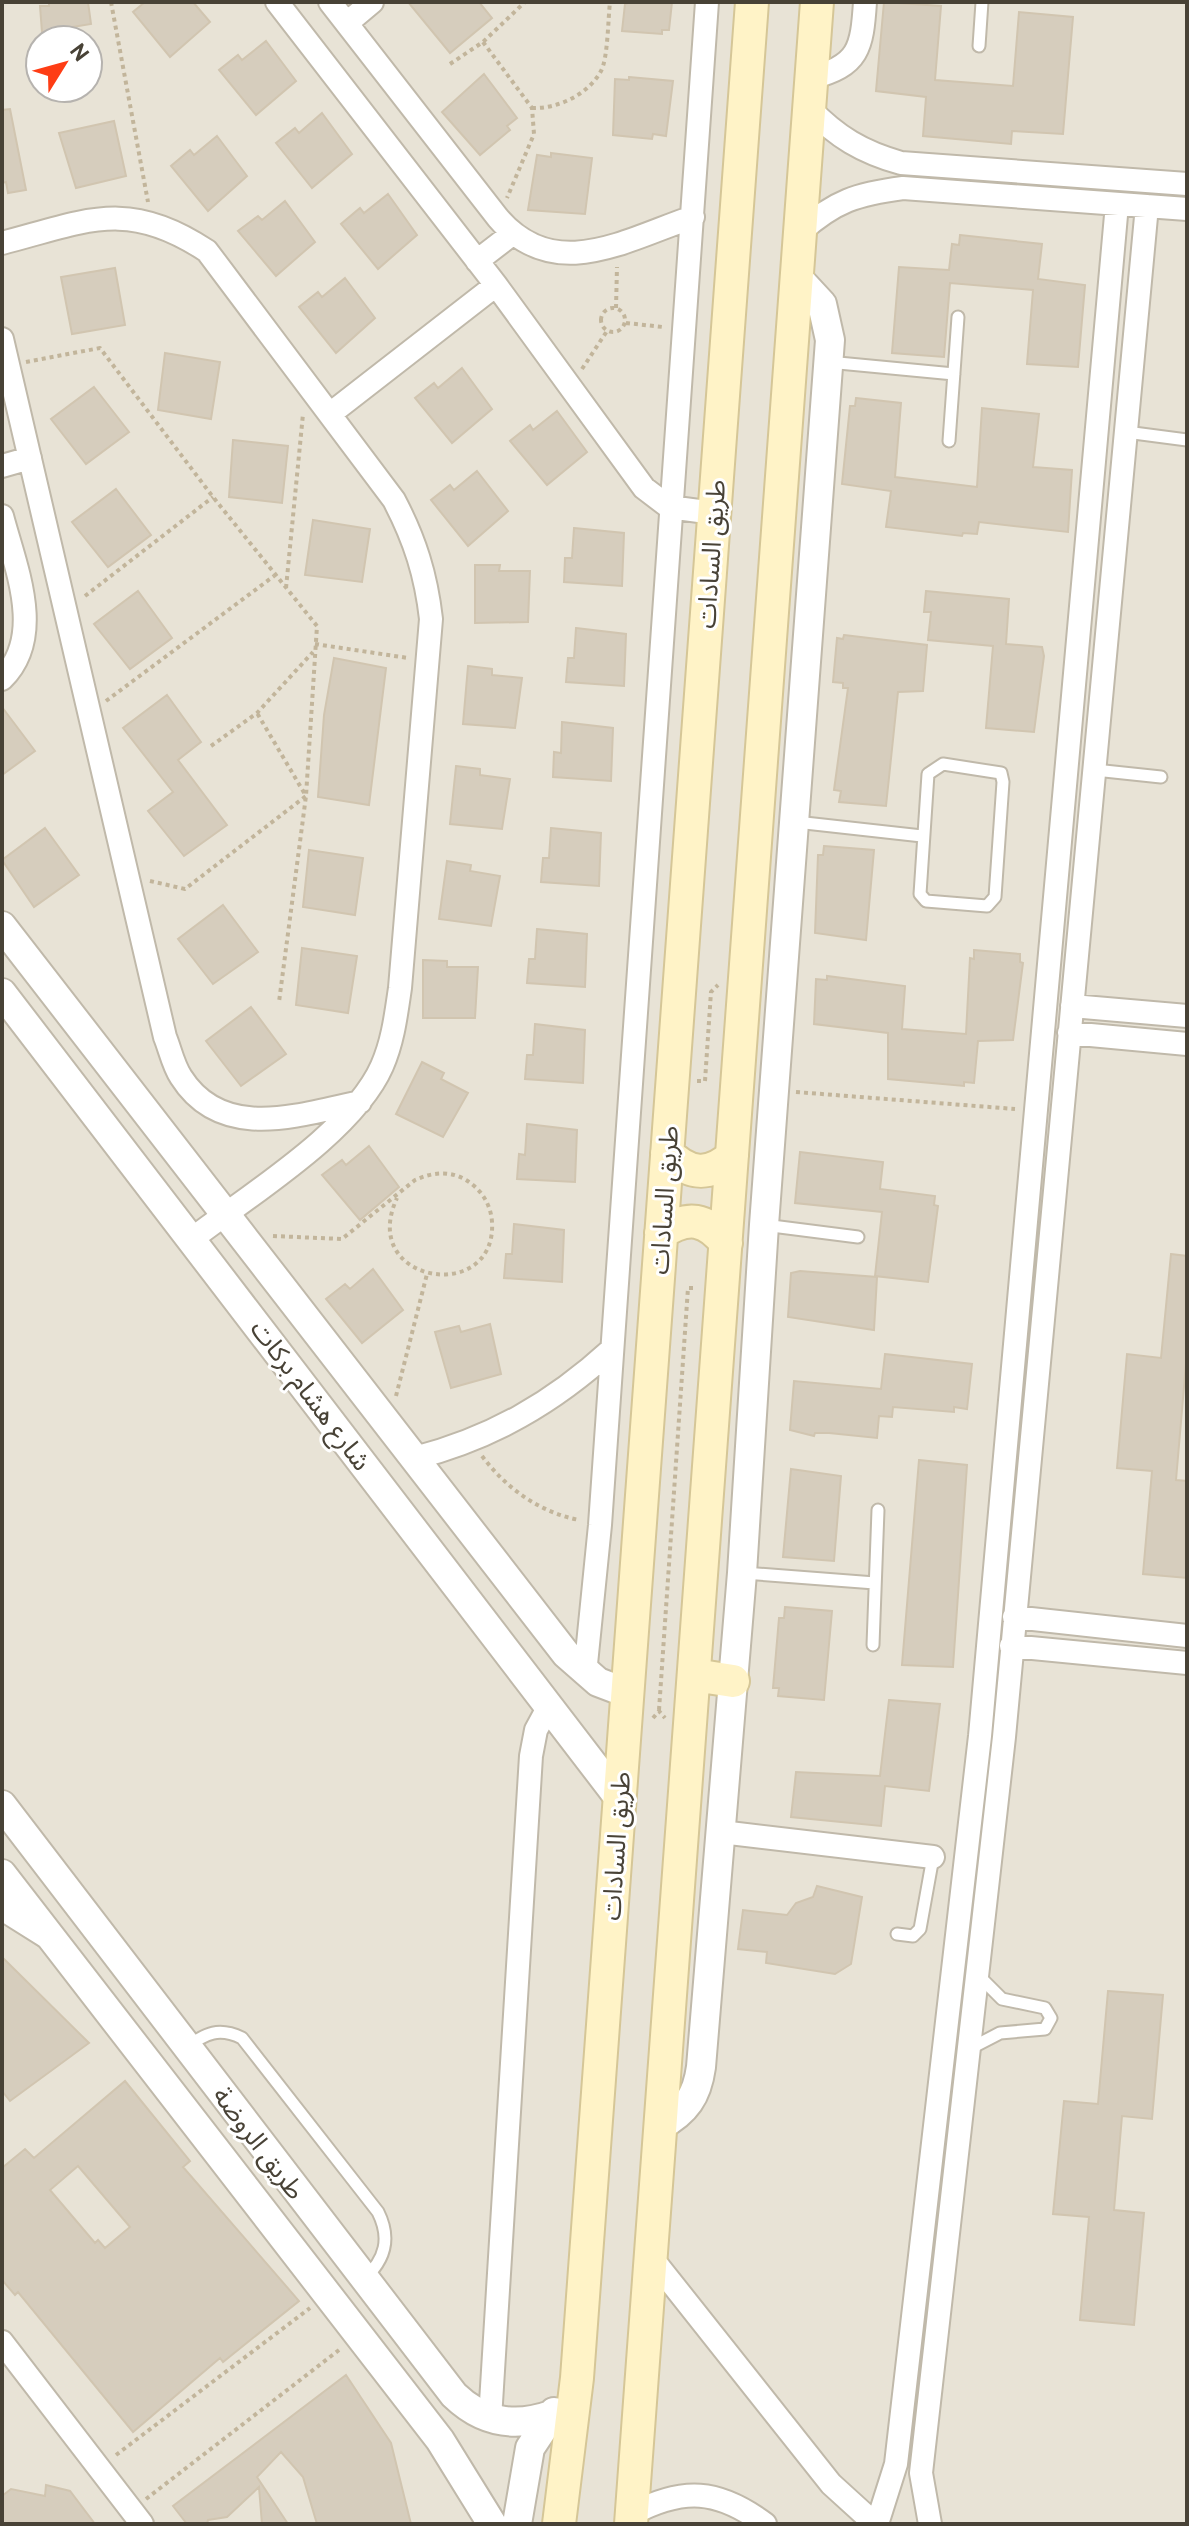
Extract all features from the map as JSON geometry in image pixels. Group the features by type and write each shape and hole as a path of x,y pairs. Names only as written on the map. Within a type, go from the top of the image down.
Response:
{"main road":[{"name":"طريق السادات","path":"559,2524 562,2407 619,1798 752,2"},
{"path":"632,2519 817,2"},
{"path":"667,1153 681,1167 699,1172 718,1169 732,1156"},
{"path":"661,1233 678,1222 697,1220 714,1228 726,1243"},
{"path":"694,1675 733,1681"}],"street":[{"path":"277,2 496,285 634,475 669,507 714,513"},
{"path":"330,2 505,226 536,249 563,255 590,252 693,217"},
{"path":"347,23 372,2"},
{"path":"440,2440 459,2437 479,2414 531,1756 536,1730 549,1706 572,1694 585,1674 600,1525 669,507 707,2"},
{"path":"865,2 862,42 851,59 810,93 834,134 865,153 901,163 1187,184"},
{"path":"944,191 945,167"},
{"path":"800,232 827,209 861,194 903,188 1187,209"},
{"path":"651,2257 831,2484 876,2524 896,2464 980,1736 1117,204"},
{"path":"930,2524 921,2473 1004,1737 1019,1546 1147,206"},
{"path":"2,243 100,218 125,216 175,230 207,251 394,500 414,537 426,578 431,619 395,1029 381,1067 360,1102 338,1126 231,1224 192,1239"},
{"path":"477,261 505,226"},
{"path":"660,2126 684,2110 699,2086 742,1573 764,1225 830,340 822,304 797,277"},
{"path":"330,414 496,285"},
{"path":"2,339 65,611 92,712 165,1037 180,1077 207,1106 244,1121 283,1119 360,1102"},
{"path":"2,466 30,458"},
{"path":"2,516 26,614 22,645 2,679"},
{"path":"1051,919 1080,923"},
{"name":"شارع هشام بركات","path":"2,926 566,1654 585,1674 627,1693"},
{"name":"شارع هشام بركات","path":"2,993 619,1798"},
{"path":"1072,1006 1187,1016"},
{"path":"1069,1033 1187,1044"},
{"path":"1034,1112 1061,1116"},
{"path":"415,1458 471,1441 546,1403 612,1349"},
{"path":"996,1542 1019,1546"},
{"path":"1014,1617 1187,1636"},
{"path":"1011,1646 1187,1663"},
{"path":"980,1736 1004,1737"},
{"name":"طريق الروضة","path":"2,1805 364,2280 479,2414"},
{"path":"721,1832 933,1857"},
{"name":"طريق الروضة","path":"2,1874 440,2440 492,2524"},
{"path":"2,1909 53,1941"},
{"path":"229,2168 260,2144"},
{"path":"272,2224 303,2201"},
{"path":"6,2357 137,2517"},
{"path":"479,2414 512,2423 562,2407"},
{"path":"517,2524 530,2448 562,2407"},
{"path":"632,2519 658,2501 686,2495 715,2497 743,2508 765,2524"}],"lane":[{"path":"979,46 982,2"},
{"path":"949,441 958,317"},
{"path":"828,362 954,374"},
{"path":"1126,432 1187,440"},
{"path":"943,764 1001,773 1003,782 995,897 992,903 987,906 926,901 919,889 922,836 928,774 933,767 943,764"},
{"path":"1095,770 1161,777"},
{"path":"793,822 922,836"},
{"path":"764,1225 858,1237"},
{"path":"873,1645 878,1510"},
{"path":"742,1573 875,1583"},
{"path":"897,1934 913,1936 920,1929 933,1857"},
{"path":"969,2050 1000,2033 1045,2029 1051,2018 1045,2008 1002,1999 977,1973"},
{"path":"186,2047 206,2033 218,2031 242,2038 369,2200 385,2226 387,2241 383,2256 364,2280"}],"path":[{"path":"111,2 152,224"},
{"path":"450,64 483,42 525,2"},
{"path":"532,108 549,109 579,94 601,70 610,2"},
{"path":"483,42 532,108 534,134 505,226"},
{"path":"607,331 619,332 626,323 625,316 616,308 617,243"},
{"path":"607,331 602,316 616,308"},
{"path":"626,323 684,329"},
{"path":"569,387 607,331"},
{"path":"8,366 100,348 274,576 317,626 306,796 279,1002"},
{"path":"286,588 306,383"},
{"path":"65,611 213,497"},
{"path":"92,712 274,576"},
{"path":"315,647 427,661"},
{"path":"211,746 257,713 315,647"},
{"path":"257,713 306,796"},
{"path":"127,876 185,889 306,796"},
{"path":"774,1090 1034,1112"},
{"path":"231,1224 342,1239 397,1198 415,1180 426,1175 451,1174 474,1185 489,1206 492,1230 483,1254 475,1263 453,1275 427,1274 407,1263 393,1243 390,1220 397,1198"},
{"path":"388,1426 427,1274"},
{"path":"659,1711 688,1288 722,1290"},
{"path":"471,1441 495,1474 526,1499 562,1517 600,1525"},
{"path":"98,2469 326,2296"},
{"path":"137,2517 358,2336"}],"shaded area":[{"path":"2,2 1187,2 1187,2524 2,2524"}],"building":[{"path":"49,2 88,2 91,24 41,24 40,6 49,6"},
{"path":"145,2 193,2 210,22 170,57 133,12"},
{"path":"408,2 479,2 492,18 450,53"},
{"path":"672,2 669,30 662,30 662,34 622,31 625,4"},
{"path":"884,2 941,6 935,80 1013,86 1019,12 1073,17 1063,134 1012,131 1011,144 923,136 926,97 876,91"},
{"path":"266,41 296,81 256,115 219,70 238,55 242,60"},
{"path":"484,74 517,118 507,126 510,130 480,155 442,112"},
{"path":"629,77 673,81 666,136 653,134 652,139 613,135 615,79 629,80"},
{"path":"10,109 26,190 8,193 6,182 2,183 2,110"},
{"path":"322,113 352,154 312,188 276,143 295,128 299,133"},
{"path":"114,121 126,176 76,188 59,133"},
{"path":"217,136 247,176 208,211 171,166 190,150 194,155"},
{"path":"551,153 592,158 585,214 528,210 537,155 551,157"},
{"path":"388,194 417,235 378,269 341,224 360,208 364,213"},
{"path":"285,201 315,242 276,276 238,231 258,216 262,220"},
{"path":"960,235 1042,244 1038,279 1085,285 1078,367 1027,364 1033,290 950,283 944,357 892,353 899,267 949,270 952,244 959,245"},
{"path":"115,268 125,325 72,334 61,277"},
{"path":"345,278 375,318 336,353 299,307 318,292 322,297"},
{"path":"165,353 220,362 211,419 158,410"},
{"path":"462,368 492,409 452,443 415,398 434,383 438,388"},
{"path":"94,387 129,432 86,464 51,419"},
{"path":"856,398 901,403 895,477 977,487 982,408 1039,414 1033,467 1072,470 1068,532 979,522 977,534 963,533 962,536 886,527 891,491 842,484 850,406 855,406"},
{"path":"557,411 587,452 547,485 510,441 530,425 533,430"},
{"path":"233,440 288,446 282,503 229,497"},
{"path":"477,471 508,511 468,546 431,500 450,485 454,490"},
{"path":"116,489 151,535 108,567 72,522"},
{"path":"313,520 370,529 362,582 305,575"},
{"path":"574,528 624,533 622,586 564,582 565,558 572,558"},
{"path":"475,565 500,565 499,571 530,571 528,622 475,623"},
{"path":"138,591 172,638 130,669 94,624"},
{"path":"926,591 1009,599 1006,644 1042,647 1044,656 1034,732 986,728 993,646 928,640 931,612 924,612"},
{"path":"576,628 626,634 624,686 566,682 568,658 574,658"},
{"path":"844,635 927,645 923,691 898,692 886,806 839,802 841,791 834,790 848,688 843,688 843,683 833,682 837,638 843,639"},
{"path":"334,658 386,668 369,805 318,797 324,715"},
{"path":"468,666 492,669 492,675 522,678 515,728 463,724"},
{"path":"167,695 201,742 178,760 227,825 184,856 148,811 173,792 123,728"},
{"path":"2,707 35,751 2,775"},
{"path":"562,722 613,728 611,781 553,777 554,752 561,753"},
{"path":"456,766 480,769 480,775 510,779 502,829 450,824"},
{"path":"45,828 79,875 34,907 2,860"},
{"path":"551,828 601,833 599,886 541,882 543,858 549,858"},
{"path":"824,846 874,850 866,940 815,933 818,855 823,855"},
{"path":"309,850 363,858 355,915 303,907"},
{"path":"447,861 471,865 470,871 500,876 491,926 439,919"},
{"path":"223,905 258,952 213,984 178,939"},
{"path":"537,929 587,934 585,987 527,983 529,959 535,959"},
{"path":"302,948 357,956 348,1013 296,1005"},
{"path":"974,950 1020,954 1020,962 1023,963 1013,1040 978,1041 974,1083 964,1082 964,1086 888,1079 888,1033 814,1024 816,979 827,980 827,976 905,986 902,1029 966,1034 970,958 974,959"},
{"path":"423,960 447,961 447,967 478,967 475,1018 423,1018"},
{"path":"251,1007 286,1054 241,1086 206,1041"},
{"path":"535,1024 585,1030 583,1083 525,1079 527,1055 533,1055"},
{"path":"422,1062 444,1073 441,1079 468,1093 443,1137 396,1114"},
{"path":"527,1124 577,1130 575,1182 517,1179 519,1154 525,1155"},
{"path":"369,1146 399,1187 360,1220 322,1175 342,1160 346,1165"},
{"path":"800,1152 883,1162 880,1189 935,1196 934,1205 938,1206 928,1282 875,1276 882,1212 795,1203"},
{"path":"514,1224 564,1230 562,1282 504,1278 506,1254 512,1254"},
{"path":"1171,1254 1187,1256 1187,1352 1176,1480 1187,1481 1187,1578 1143,1574 1152,1471 1117,1468 1127,1354 1161,1358"},
{"path":"373,1269 403,1310 362,1343 326,1299 345,1284 350,1289"},
{"path":"800,1271 877,1277 874,1330 788,1317 791,1273"},
{"path":"490,1324 501,1374 451,1388 435,1332 459,1326 461,1332"},
{"path":"885,1354 972,1364 967,1409 954,1407 954,1412 893,1407 892,1417 879,1416 877,1438 829,1433 815,1433 814,1436 790,1430 794,1381 881,1389"},
{"path":"919,1460 967,1465 953,1667 902,1665"},
{"path":"791,1469 841,1476 834,1561 783,1557"},
{"path":"785,1607 832,1611 824,1700 778,1696 779,1688 773,1688 779,1618 784,1618"},
{"path":"889,1700 940,1704 929,1791 885,1786 881,1826 791,1817 796,1772 880,1776"},
{"path":"817,1886 862,1897 851,1964 835,1974 766,1963 767,1952 738,1949 743,1910 787,1915 796,1903 813,1897"},
{"path":"2,1957 89,2043 10,2101 2,2091"},
{"path":"1108,1991 1163,1995 1152,2119 1122,2116 1114,2210 1144,2213 1134,2325 1080,2320 1089,2217 1053,2214 1064,2101 1098,2104"},
{"path":"125,2081 190,2161 183,2167 299,2301 223,2362 220,2358 133,2432 18,2292 15,2295 2,2280 2,2168 25,2149 34,2158","holes":["78,2166 130,2227 105,2248 98,2240 95,2243 50,2190"]},
{"path":"346,2375 391,2443 411,2524 317,2524 303,2477 281,2452 257,2477 288,2524 262,2524 259,2487 227,2517 208,2520 207,2524 187,2524 173,2506"},
{"path":"46,2485 70,2491 95,2524 2,2524 2,2496 11,2489 45,2496"}]}
